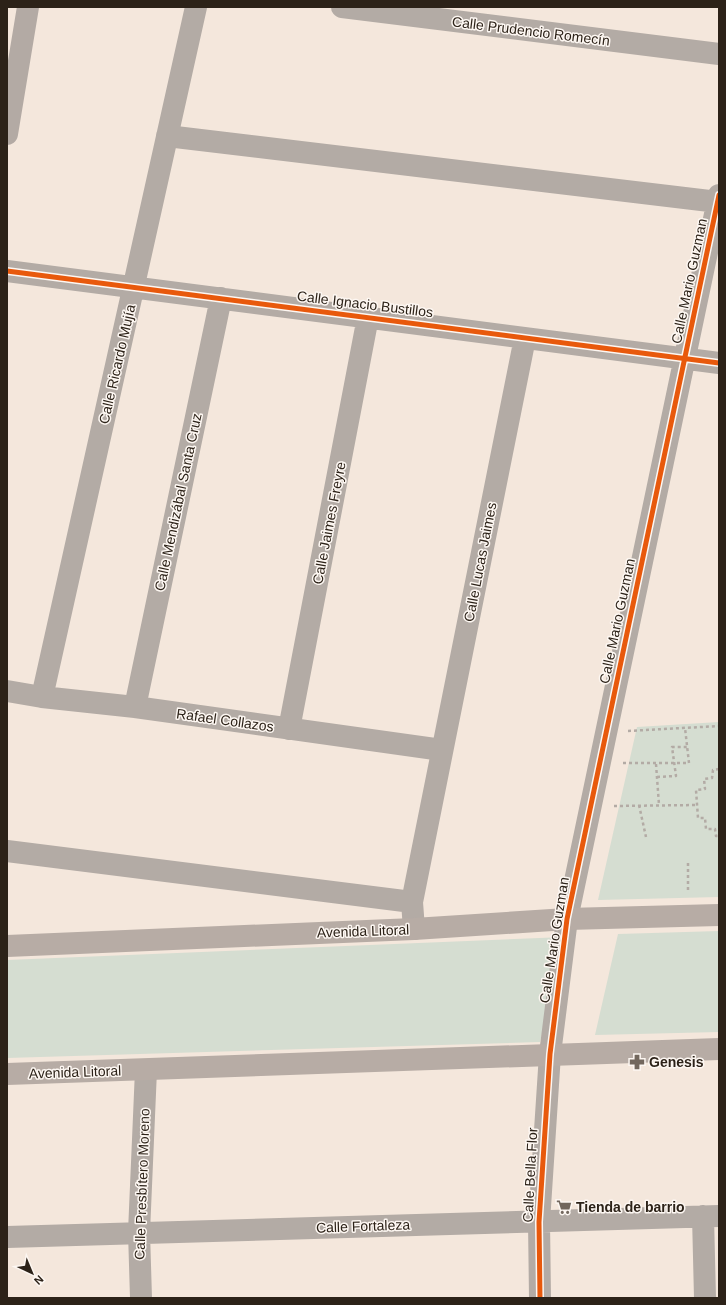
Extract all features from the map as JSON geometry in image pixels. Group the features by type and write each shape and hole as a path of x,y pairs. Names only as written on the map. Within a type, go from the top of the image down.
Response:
{"main road":[{"path":"7,134 28,7"},
{"name":"Avenida Litoral","path":"7,946 414,929 567,919 719,915"},
{"name":"Avenida Litoral","path":"7,1074 719,1049"}],"street":[{"name":"Calle Ricardo Mujía","path":"42,697 196,7"},
{"name":"Calle Prudencio Romecín","path":"355,8 719,54"},
{"path":"167,136 718,199"},
{"name":"Calle Mario Guzman","path":"550,1054 567,919 718,199"},
{"name":"Calle Ignacio Bustillos","path":"7,271 134,286 719,363"},
{"name":"Calle Mendizábal Santa Cruz","path":"135,707 221,298"},
{"name":"Calle Jaimes Freyre","path":"289,729 368,317"},
{"name":"Calle Lucas Jaimes","path":"414,929 412,902 525,338"},
{"name":"Rafael Collazos","path":"7,691 42,697 135,707 442,750"},
{"path":"7,851 412,902"},
{"name":"Calle Bella Flor","path":"540,1298 539,1222 550,1054"},
{"name":"Calle Presbítero Moreno","path":"140,1298 139,1232 146,1070"},
{"path":"704,1298 711,1216"},
{"name":"Calle Fortaleza","path":"7,1237 711,1216"}],"path":[{"path":"631,732 719,726"},
{"path":"623,764 689,764 685,728"},
{"path":"657,777 676,776 672,747 688,746"},
{"path":"656,764 660,805"},
{"path":"719,769 713,770 712,778 704,778 705,789 696,790 698,818 705,818 706,829 714,829 716,836 719,836"},
{"path":"639,805 646,837"},
{"path":"614,806 697,805"},
{"path":"688,863 688,892"}],"shaded area":[{"path":"719,722 719,897 598,900 637,727"},
{"path":"719,931 719,1032 595,1035 618,934"},
{"path":"564,937 540,1042 7,1058 7,960"}],"cycle path":[{"path":"540,1298 539,1222 550,1054 567,919 719,195"},
{"path":"7,271 719,363"}],"place":[{"name":"Genesis","path":"637,1062"},
{"name":"Tienda de barrio","path":"564,1207"}]}
